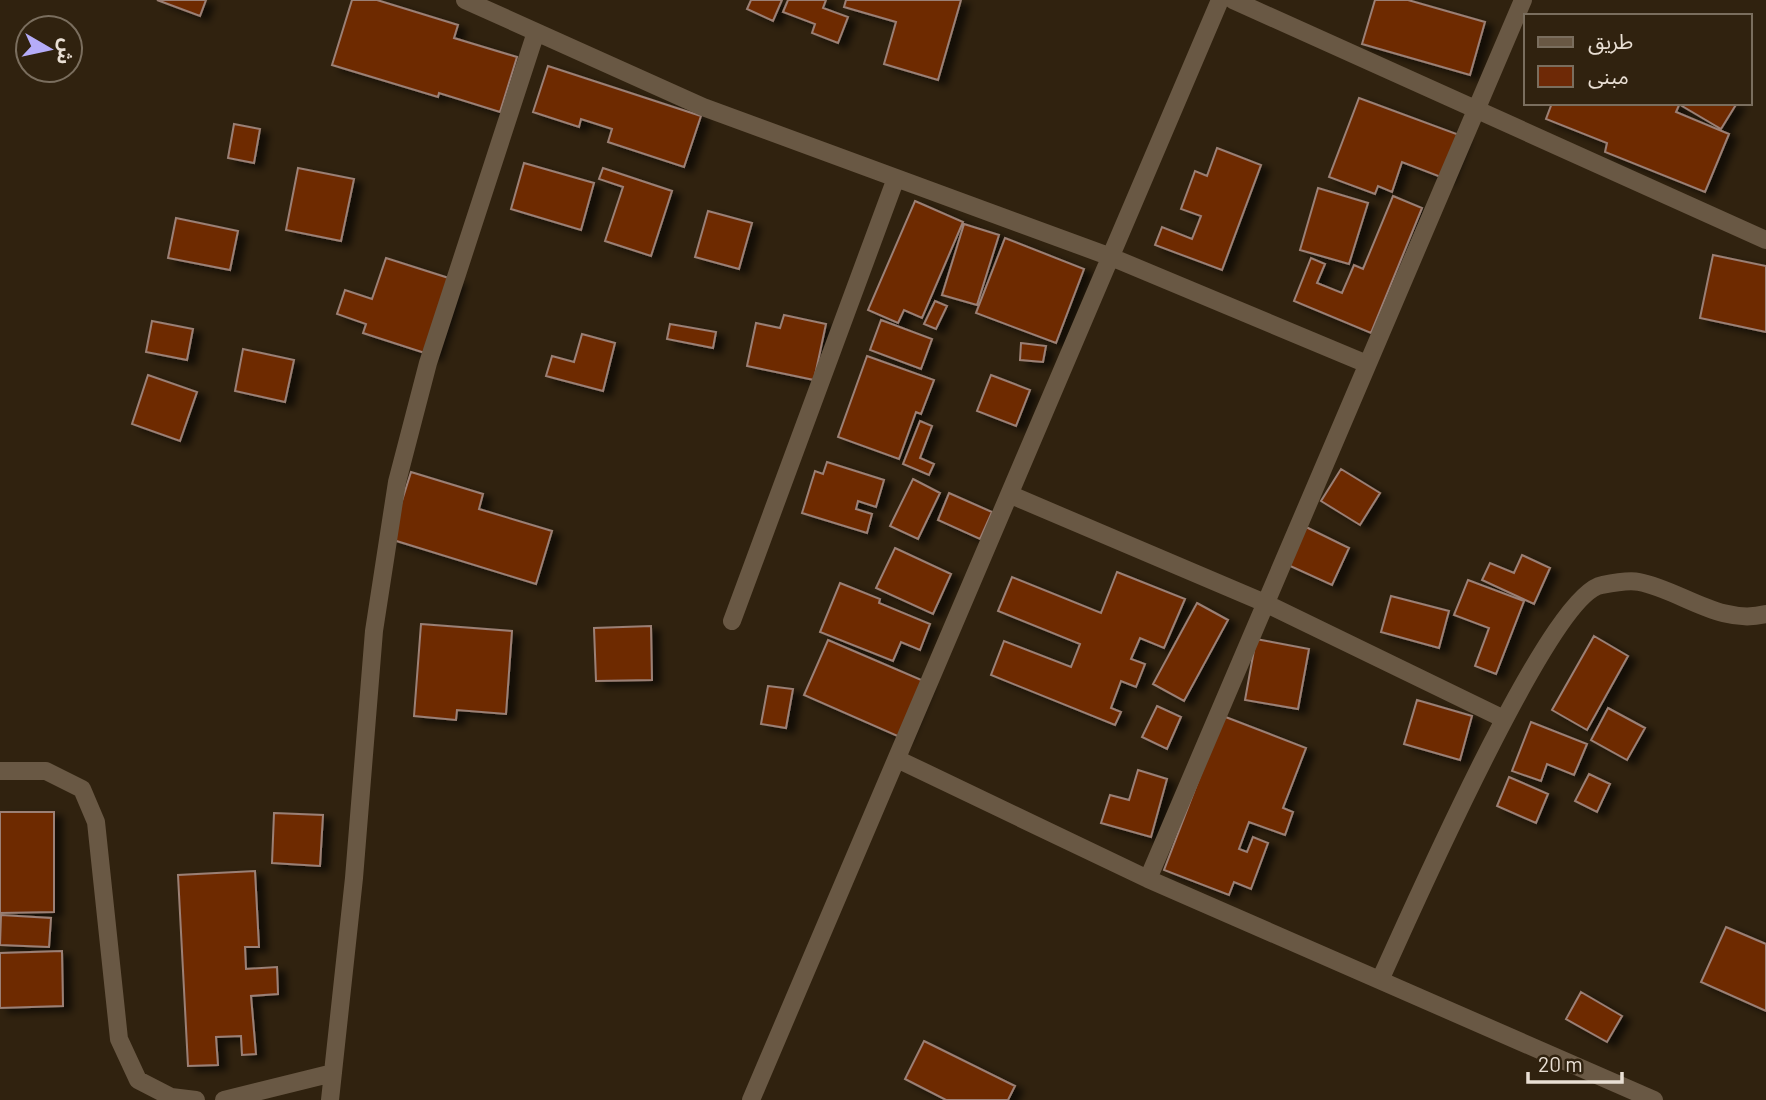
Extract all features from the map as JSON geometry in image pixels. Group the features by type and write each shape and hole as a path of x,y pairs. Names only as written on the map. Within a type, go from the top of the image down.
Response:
{"street":[{"path":"465,0 703,107 1111,257 1367,364"},
{"path":"751,1100 899,760 1220,0"},
{"path":"1233,0 1766,240"},
{"path":"1148,879 1523,0"},
{"path":"330,1100 354,878 374,631 397,482 428,363 536,32"},
{"path":"732,621 896,178"},
{"path":"1011,495 1265,603 1504,719"},
{"path":"1380,980 1504,719 1567,615 1598,585 1638,582 1717,612 1766,614"},
{"path":"899,760 1148,879 1654,1100"},
{"path":"0,771 46,771 82,789 96,822 119,1039 138,1080 171,1097 196,1100"},
{"path":"224,1100 333,1073"}],"building":[{"path":"157,0 206,0 200,16"},
{"path":"352,0 377,0 458,25 454,38 517,57 500,112 439,93 438,97 332,65"},
{"path":"751,0 782,0 773,21 747,9"},
{"path":"788,0 826,0 823,8 848,17 838,43 812,33 815,24 783,12"},
{"path":"846,0 961,0 938,80 884,64 896,22 844,7"},
{"path":"1375,0 1408,0 1485,22 1470,75 1362,44"},
{"path":"548,66 701,116 684,167 608,142 612,129 581,119 579,127 533,112"},
{"path":"1359,98 1462,136 1446,179 1402,162 1392,192 1378,186 1375,194 1329,177"},
{"path":"1551,105 1679,105 1676,112 1729,134 1705,192 1605,152 1607,143 1546,119"},
{"path":"1683,105 1736,105 1721,129"},
{"path":"234,124 260,129 254,163 228,158"},
{"path":"1217,148 1261,165 1222,270 1155,245 1162,227 1192,239 1201,216 1181,209 1195,171 1207,176"},
{"path":"524,163 594,183 581,230 511,209"},
{"path":"298,168 354,179 341,241 286,230"},
{"path":"603,168 672,191 651,256 605,241 623,187 599,179"},
{"path":"1318,188 1368,203 1349,264 1300,250"},
{"path":"1393,196 1422,208 1371,333 1294,301 1311,258 1325,264 1317,283 1342,293 1354,265 1363,269"},
{"path":"915,201 963,222 922,318 904,310 898,323 868,310"},
{"path":"708,211 752,223 739,269 695,257"},
{"path":"176,218 238,231 230,270 168,258"},
{"path":"964,224 999,235 977,305 942,295"},
{"path":"1005,238 1084,269 1056,343 976,313"},
{"path":"1713,255 1766,266 1766,332 1700,318"},
{"path":"386,258 458,281 434,356 363,333 366,324 337,314 345,290 372,299"},
{"path":"935,301 947,306 936,329 924,324"},
{"path":"784,315 826,324 814,380 747,366 756,323 780,328"},
{"path":"881,320 932,339 921,369 870,350"},
{"path":"152,321 193,329 187,360 146,352"},
{"path":"670,324 716,332 713,348 667,339"},
{"path":"582,334 615,343 603,391 546,376 552,356 574,362"},
{"path":"1021,343 1046,346 1043,362 1020,360"},
{"path":"243,349 294,360 285,402 235,391"},
{"path":"867,356 934,380 921,414 916,412 899,459 838,437"},
{"path":"148,375 197,392 180,441 132,424"},
{"path":"991,375 1030,390 1016,426 977,411"},
{"path":"920,421 932,426 920,458 934,464 929,475 903,464"},
{"path":"827,462 884,480 876,507 858,501 856,509 872,514 867,533 802,513 815,471 823,474"},
{"path":"1341,469 1380,493 1360,525 1321,501"},
{"path":"411,472 483,494 479,509 552,531 536,584 390,539"},
{"path":"913,479 940,493 918,539 890,526"},
{"path":"949,493 992,512 980,539 938,520"},
{"path":"1306,527 1349,548 1332,585 1288,565"},
{"path":"895,548 951,574 933,614 876,588"},
{"path":"1522,555 1550,568 1534,604 1482,580 1490,563 1514,573"},
{"path":"1117,572 1185,599 1164,648 1140,638 1131,659 1145,664 1136,687 1121,681 1111,708 1121,712 1115,725 991,675 1004,641 1071,667 1080,644 998,611 1012,577 1101,613"},
{"path":"1468,580 1524,601 1496,674 1475,666 1489,628 1454,615"},
{"path":"840,583 930,624 920,650 901,642 893,661 820,632"},
{"path":"1391,596 1449,611 1439,648 1381,632"},
{"path":"1197,603 1228,620 1184,701 1153,684"},
{"path":"421,624 512,631 506,714 457,710 456,720 414,716"},
{"path":"651,626 652,680 596,681 594,628"},
{"path":"1594,636 1628,656 1587,730 1552,710"},
{"path":"1256,639 1309,649 1298,709 1245,700"},
{"path":"828,640 926,682 902,738 804,695"},
{"path":"768,686 793,689 786,728 761,724"},
{"path":"1417,700 1472,716 1460,760 1404,744"},
{"path":"1157,706 1181,717 1167,749 1142,737"},
{"path":"1608,708 1645,728 1627,760 1591,740"},
{"path":"1223,716 1306,748 1283,808 1293,812 1285,835 1249,822 1239,849 1247,852 1253,837 1268,843 1251,889 1234,882 1229,895 1164,870"},
{"path":"1531,722 1587,744 1574,775 1547,764 1541,781 1512,771"},
{"path":"1138,770 1167,779 1151,837 1101,823 1110,795 1129,800"},
{"path":"1589,774 1610,784 1597,812 1575,801"},
{"path":"1509,777 1548,794 1536,823 1497,806"},
{"path":"0,812 54,812 54,912 0,913"},
{"path":"274,813 323,815 320,866 272,863"},
{"path":"255,871 259,947 245,947 246,969 277,967 278,994 251,996 256,1054 242,1055 241,1036 216,1037 218,1065 188,1066 178,875"},
{"path":"1,915 51,918 49,947 0,945"},
{"path":"1726,927 1766,944 1766,1011 1701,982"},
{"path":"62,951 63,1006 0,1008 0,953"},
{"path":"1581,992 1622,1016 1607,1042 1566,1019"},
{"path":"924,1041 1015,1086 1008,1100 946,1100 905,1079"}]}
